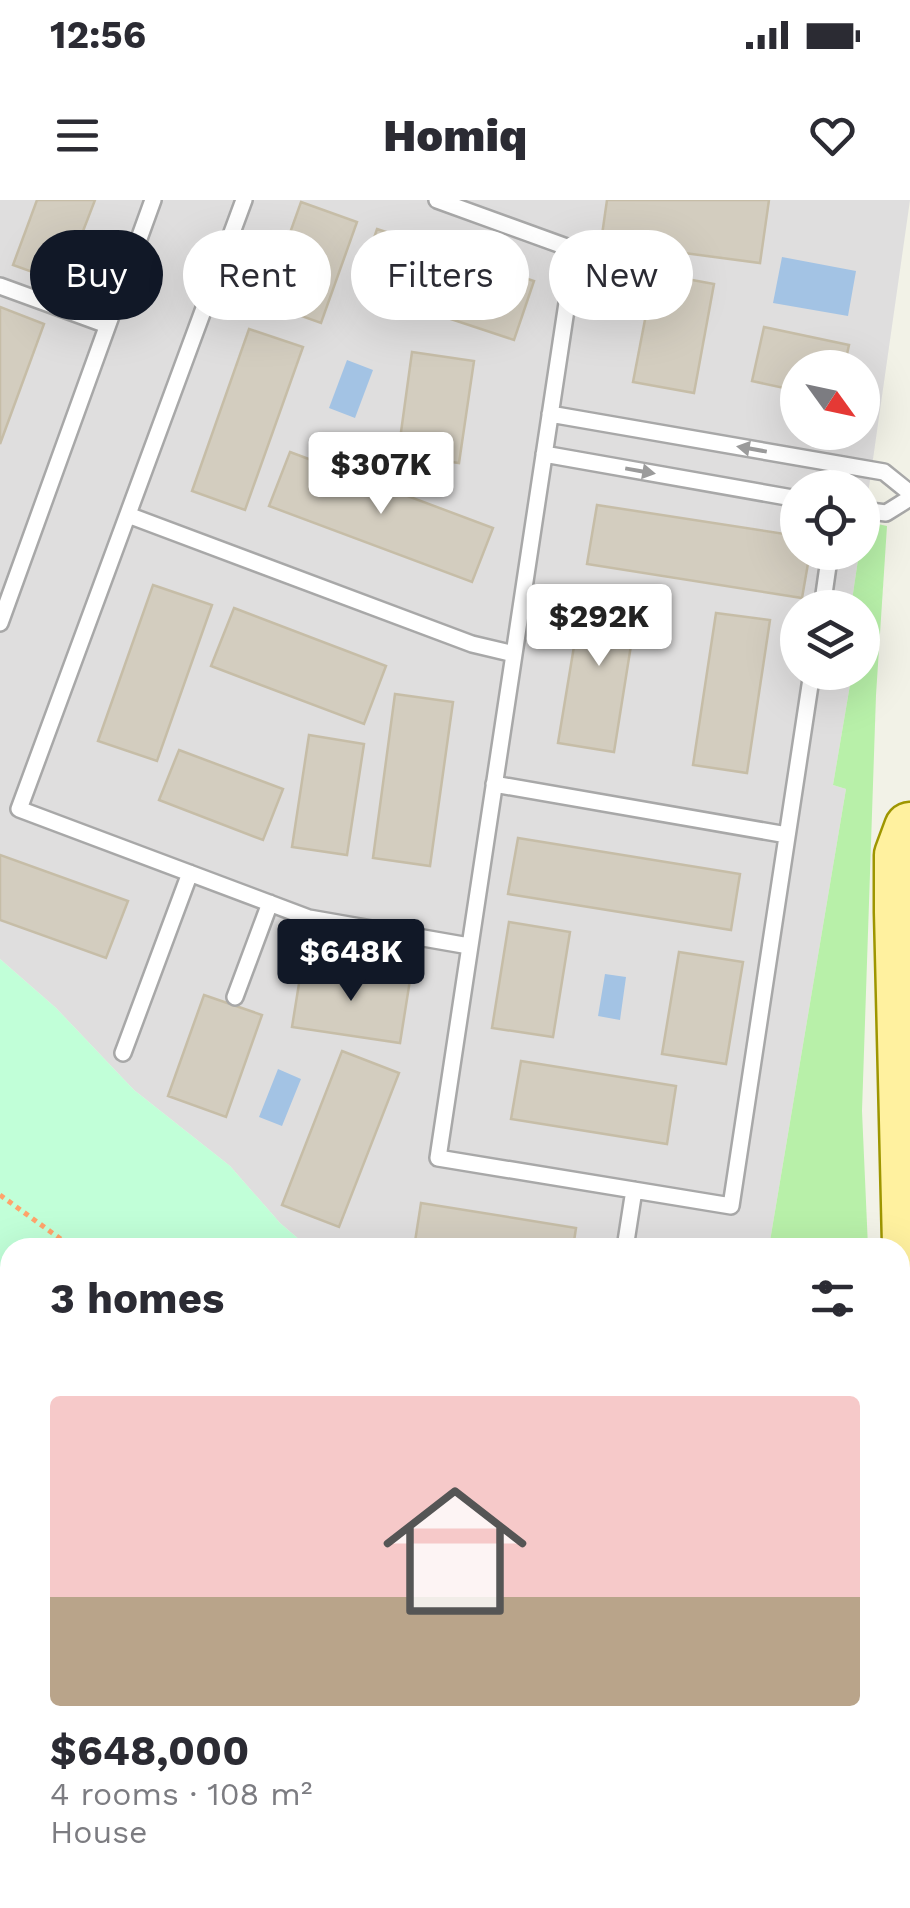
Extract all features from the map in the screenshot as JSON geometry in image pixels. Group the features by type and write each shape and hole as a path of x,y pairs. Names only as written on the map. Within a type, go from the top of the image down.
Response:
{"main road":[{"path":"907,1238 900,855 910,828"}],"lane":[{"path":"0,623 153,200"},
{"path":"244,200 19,810 309,918 468,946"},
{"path":"437,200 575,250 438,1158 731,1206 809,690"},
{"path":"0,286 107,325"},
{"path":"550,414 884,472 910,495 886,512 880,512"},
{"path":"544,454 780,497"},
{"path":"842,465 842,470"},
{"path":"128,515 472,644 514,654"},
{"path":"494,784 787,834"},
{"path":"123,1053 190,873"},
{"path":"235,997 270,903"},
{"path":"627,1238 634,1190"}],"path":[{"path":"0,1194 59,1238"}],"shaded area":[{"path":"0,200 910,200 880,410 880,350 780,350 780,450 874,450 871,470 780,470 780,570 856,570 854,590 780,590 780,690 849,690 833,785 846,789 771,1238 298,1238 230,1166 134,1090 56,1008 0,959"}],"green space":[{"path":"880,524 887,526 880,634 880,590 854,590 856,570 880,570"},
{"path":"849,690 876,690 862,1111 868,1238 771,1238 846,789 833,785"},
{"path":"0,959 56,1008 134,1090 230,1166 298,1238 0,1238"}],"water":[{"path":"782,257 856,271 848,316 773,303"},
{"path":"347,360 373,370 355,418 329,408"},
{"path":"605,974 626,977 620,1020 598,1016"},
{"path":"278,1069 301,1079 282,1126 259,1117"}],"building":[{"path":"37,200 95,200 83,230 30,230 30,271 13,265"},
{"path":"607,200 769,200 760,263 693,254 693,230 603,230"},
{"path":"301,202 357,222 331,295 331,230 291,230"},
{"path":"693,280 714,284 694,393 633,382 645,320 693,320"},
{"path":"0,307 44,324 0,444"},
{"path":"454,320 521,320 514,340"},
{"path":"764,327 849,345 848,350 780,350 780,387 752,381"},
{"path":"249,329 303,347 245,510 192,491"},
{"path":"412,352 474,361 459,463 398,454"},
{"path":"290,452 493,528 472,582 269,506"},
{"path":"597,505 780,533 780,570 807,570 803,590 780,590 780,595 587,564"},
{"path":"153,585 212,605 157,761 98,741"},
{"path":"584,586 639,595 614,752 558,743"},
{"path":"234,608 386,666 364,724 211,666"},
{"path":"716,613 770,620 747,773 693,765"},
{"path":"395,694 453,702 430,866 373,858"},
{"path":"309,735 364,744 347,855 292,847"},
{"path":"179,750 283,789 263,840 159,800"},
{"path":"518,838 740,874 731,930 508,894"},
{"path":"0,855 128,901 106,958 0,920"},
{"path":"509,922 570,932 553,1037 492,1028"},
{"path":"679,952 743,962 726,1064 662,1054"},
{"path":"302,965 410,980 400,1043 292,1027"},
{"path":"204,995 262,1015 226,1117 168,1096"},
{"path":"342,1051 399,1073 339,1227 282,1205"},
{"path":"521,1061 676,1086 667,1144 511,1119"},
{"path":"421,1203 576,1228 574,1238 416,1238"}]}
